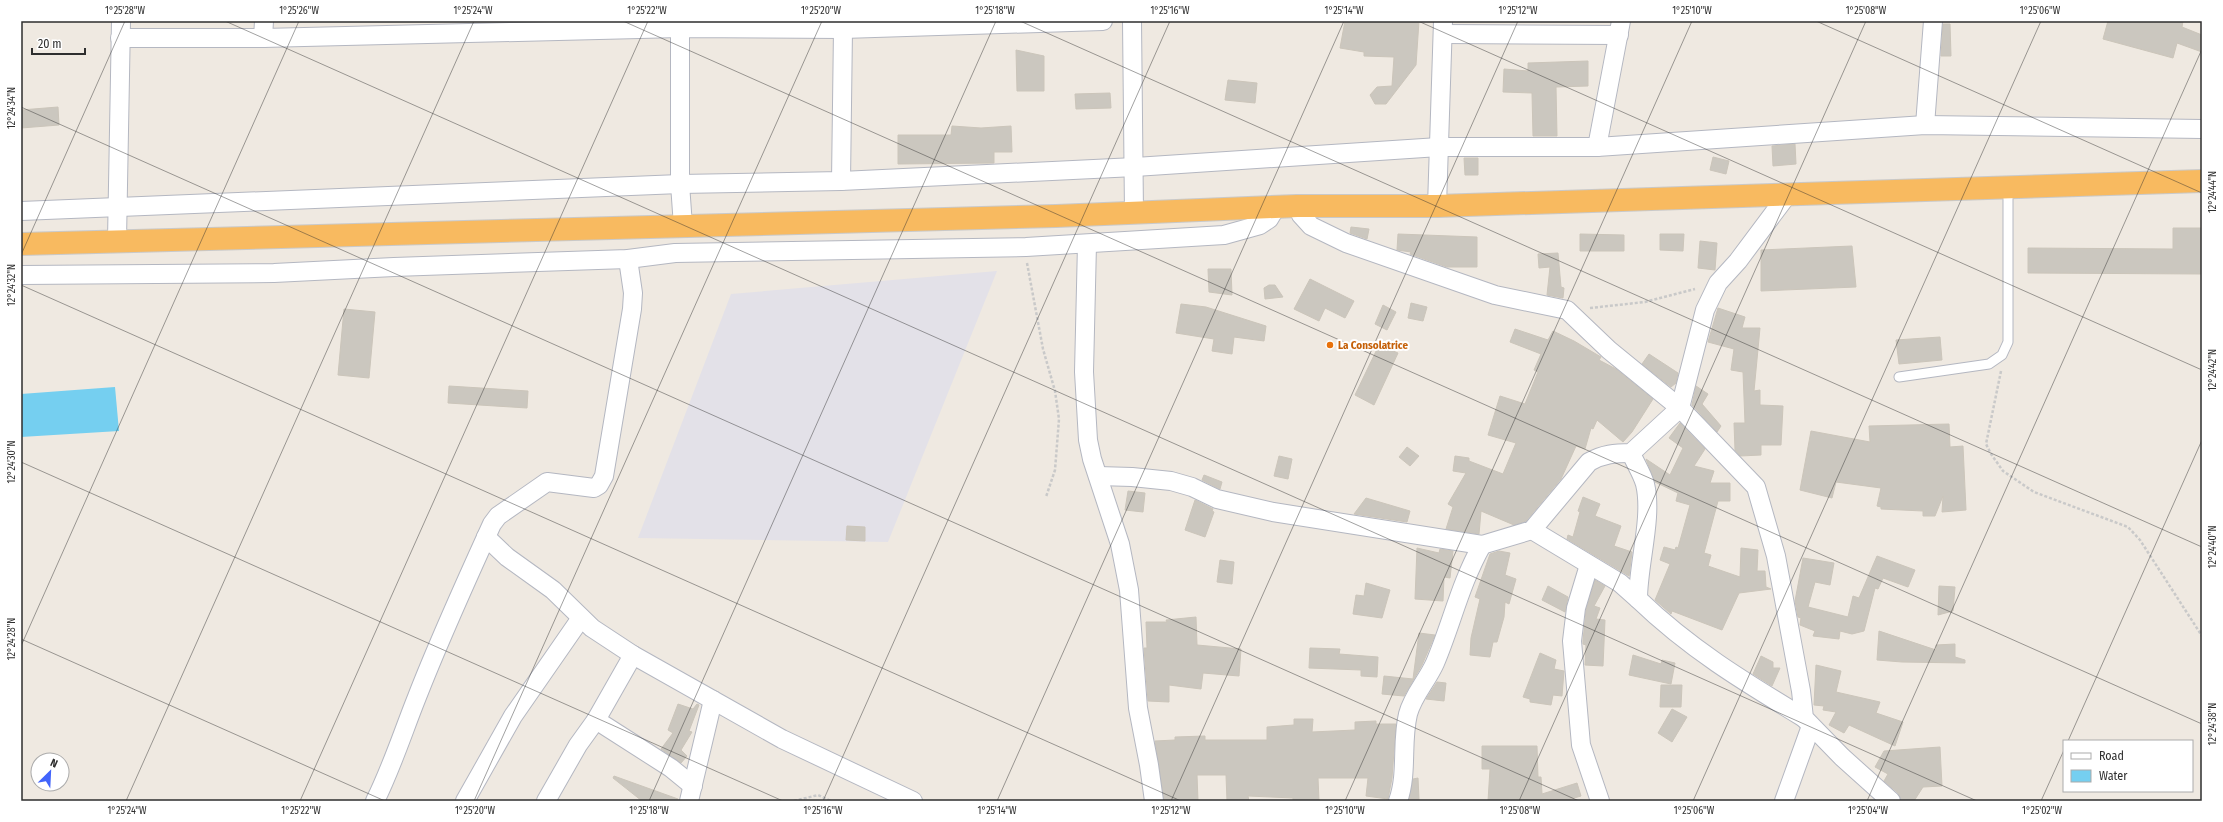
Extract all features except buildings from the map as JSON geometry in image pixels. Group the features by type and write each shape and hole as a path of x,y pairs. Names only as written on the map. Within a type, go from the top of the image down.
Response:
{"highway":[{"path":"21,244 117,240 1276,209 1298,206 1437,206 2202,181"}],"street":[{"path":"117,240 121,29 680,25 844,29 1103,21"},
{"path":"1132,21 1135,167 1134,213"},
{"path":"1925,124 1933,21"},
{"path":"680,25 680,184 683,226"},
{"path":"1437,206 1443,28 1620,28 1598,147"},
{"path":"841,181 844,29"},
{"path":"21,211 680,184 841,181 1135,167 1440,147 1598,147 1925,124 2202,129"},
{"path":"1098,476 1132,477 1171,481 1192,487 1217,499 1273,512 1482,545 1532,530 1589,462 1605,455 1631,453 1680,408 1705,310 1718,283 1738,261 1788,194"},
{"path":"1298,206 1301,215 1311,226 1346,243 1495,295 1567,310 1615,355 1680,408 1756,487 1776,556 1807,722 1784,801"},
{"path":"21,275 274,273 394,266 628,259 675,253 1026,247 1087,244 1224,235 1260,225 1269,219 1276,209"},
{"path":"1087,244 1084,372 1088,440 1092,459 1120,544 1129,590 1138,708 1150,765 1154,801"},
{"path":"375,801 387,777 416,697 456,601 486,537 498,516 547,482 594,488 600,484 604,476 632,309 633,293 628,259"},
{"path":"1631,453 1645,483 1647,504 1638,583 1638,599"},
{"path":"1532,530 1620,583 1670,630 1722,667 1807,722 1842,757 1890,801"},
{"path":"486,537 508,557 554,590 592,628 633,655 782,739 913,801"},
{"path":"1398,801 1404,783 1404,749 1410,706 1435,663 1464,581 1482,545"},
{"path":"1589,565 1576,608 1572,641 1581,745 1600,801"},
{"path":"465,801 513,716 581,618"},
{"path":"546,801 578,745 596,720 633,655"},
{"path":"691,794 713,700"},
{"path":"596,720 672,768 691,794"}],"lane":[{"path":"1900,377 1989,364 2002,355 2008,342 2008,187"}],"path":[{"path":"1026,247 1028,269 1043,349 1054,391 1059,419 1055,470 1046,497"},
{"path":"1567,310 1645,302 1718,283"},
{"path":"2008,342 1988,430 1986,444 1991,454 2003,470 2034,492 2128,527 2140,540 2202,636"},
{"path":"794,801 818,795 831,801"}],"shaded area":[{"path":"997,271 888,542 638,538 731,294"}],"water":[{"path":"115,387 119,431 21,437 21,394"}],"place":[{"name":"La Consolatrice","path":"1330,345"}]}
